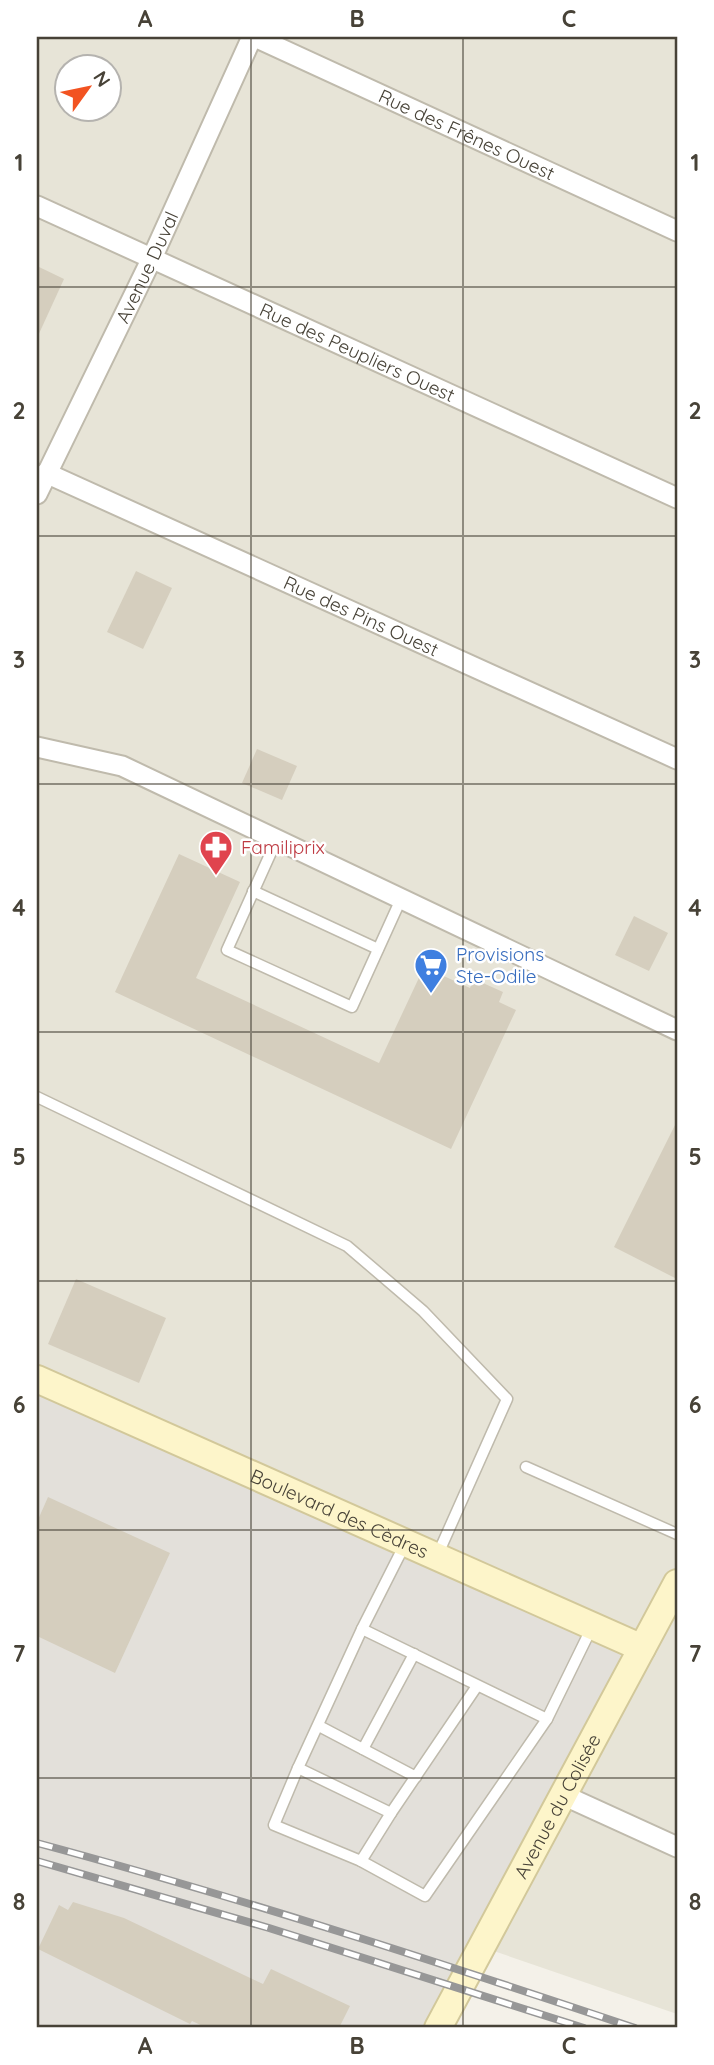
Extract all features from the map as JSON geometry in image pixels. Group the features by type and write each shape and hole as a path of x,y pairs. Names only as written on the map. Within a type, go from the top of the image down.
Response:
{"street":[{"name":"Rue des Frênes Ouest","path":"253,37 677,231"},
{"name":"Avenue Duval","path":"37,494 152,258 253,37"},
{"name":"Rue des Peupliers Ouest","path":"37,206 677,498"},
{"name":"Rue des Pins Ouest","path":"47,473 677,759"},
{"path":"37,747 122,766 677,1030"},
{"name":"Boulevard des Cèdres","path":"37,1378 642,1648"},
{"name":"Avenue du Colisée","path":"439,2028 677,1583"},
{"path":"563,1795 677,1847"}],"lane":[{"path":"276,839 227,950 352,1007 401,899"},
{"path":"253,891 378,949"},
{"path":"37,1097 347,1246 423,1311 507,1399 436,1558"},
{"path":"526,1467 677,1534"},
{"path":"405,1543 362,1629 274,1825 361,1861 425,1896 547,1719 592,1627"},
{"path":"362,1629 547,1719"},
{"path":"363,1749 414,1654"},
{"path":"361,1861 477,1686"},
{"path":"319,1726 416,1777"},
{"path":"299,1768 391,1813"}],"shaded area":[{"path":"37,37 677,37 677,2014 482,1947 37,1378"},
{"path":"37,1378 642,1648 438,2028 37,2026"}],"building":[{"path":"37,266 64,279 37,338"},
{"path":"136,571 172,588 143,649 107,632"},
{"path":"257,749 297,766 282,800 242,783"},
{"path":"179,854 240,882 196,978 379,1063 424,967 470,988 474,979 503,992 499,1002 516,1010 451,1149 115,992"},
{"path":"634,916 668,933 649,971 615,955"},
{"path":"677,1121 677,1279 614,1247"},
{"path":"76,1279 166,1318 139,1383 48,1344"},
{"path":"48,1497 170,1553 115,1673 37,1636 37,1522"},
{"path":"73,1902 124,1918 263,1984 271,1969 350,2006 339,2028 207,2028 192,2021 190,2024 38,1949 59,1905 68,1910"}],"railway":[{"path":"37,1843 338,1931 635,2028"},
{"path":"37,1861 269,1928 584,2028"}],"place":[{"name":"Familiprix","path":"216,877"},
{"name":"Provisions Ste-Odile","path":"431,995"}]}
